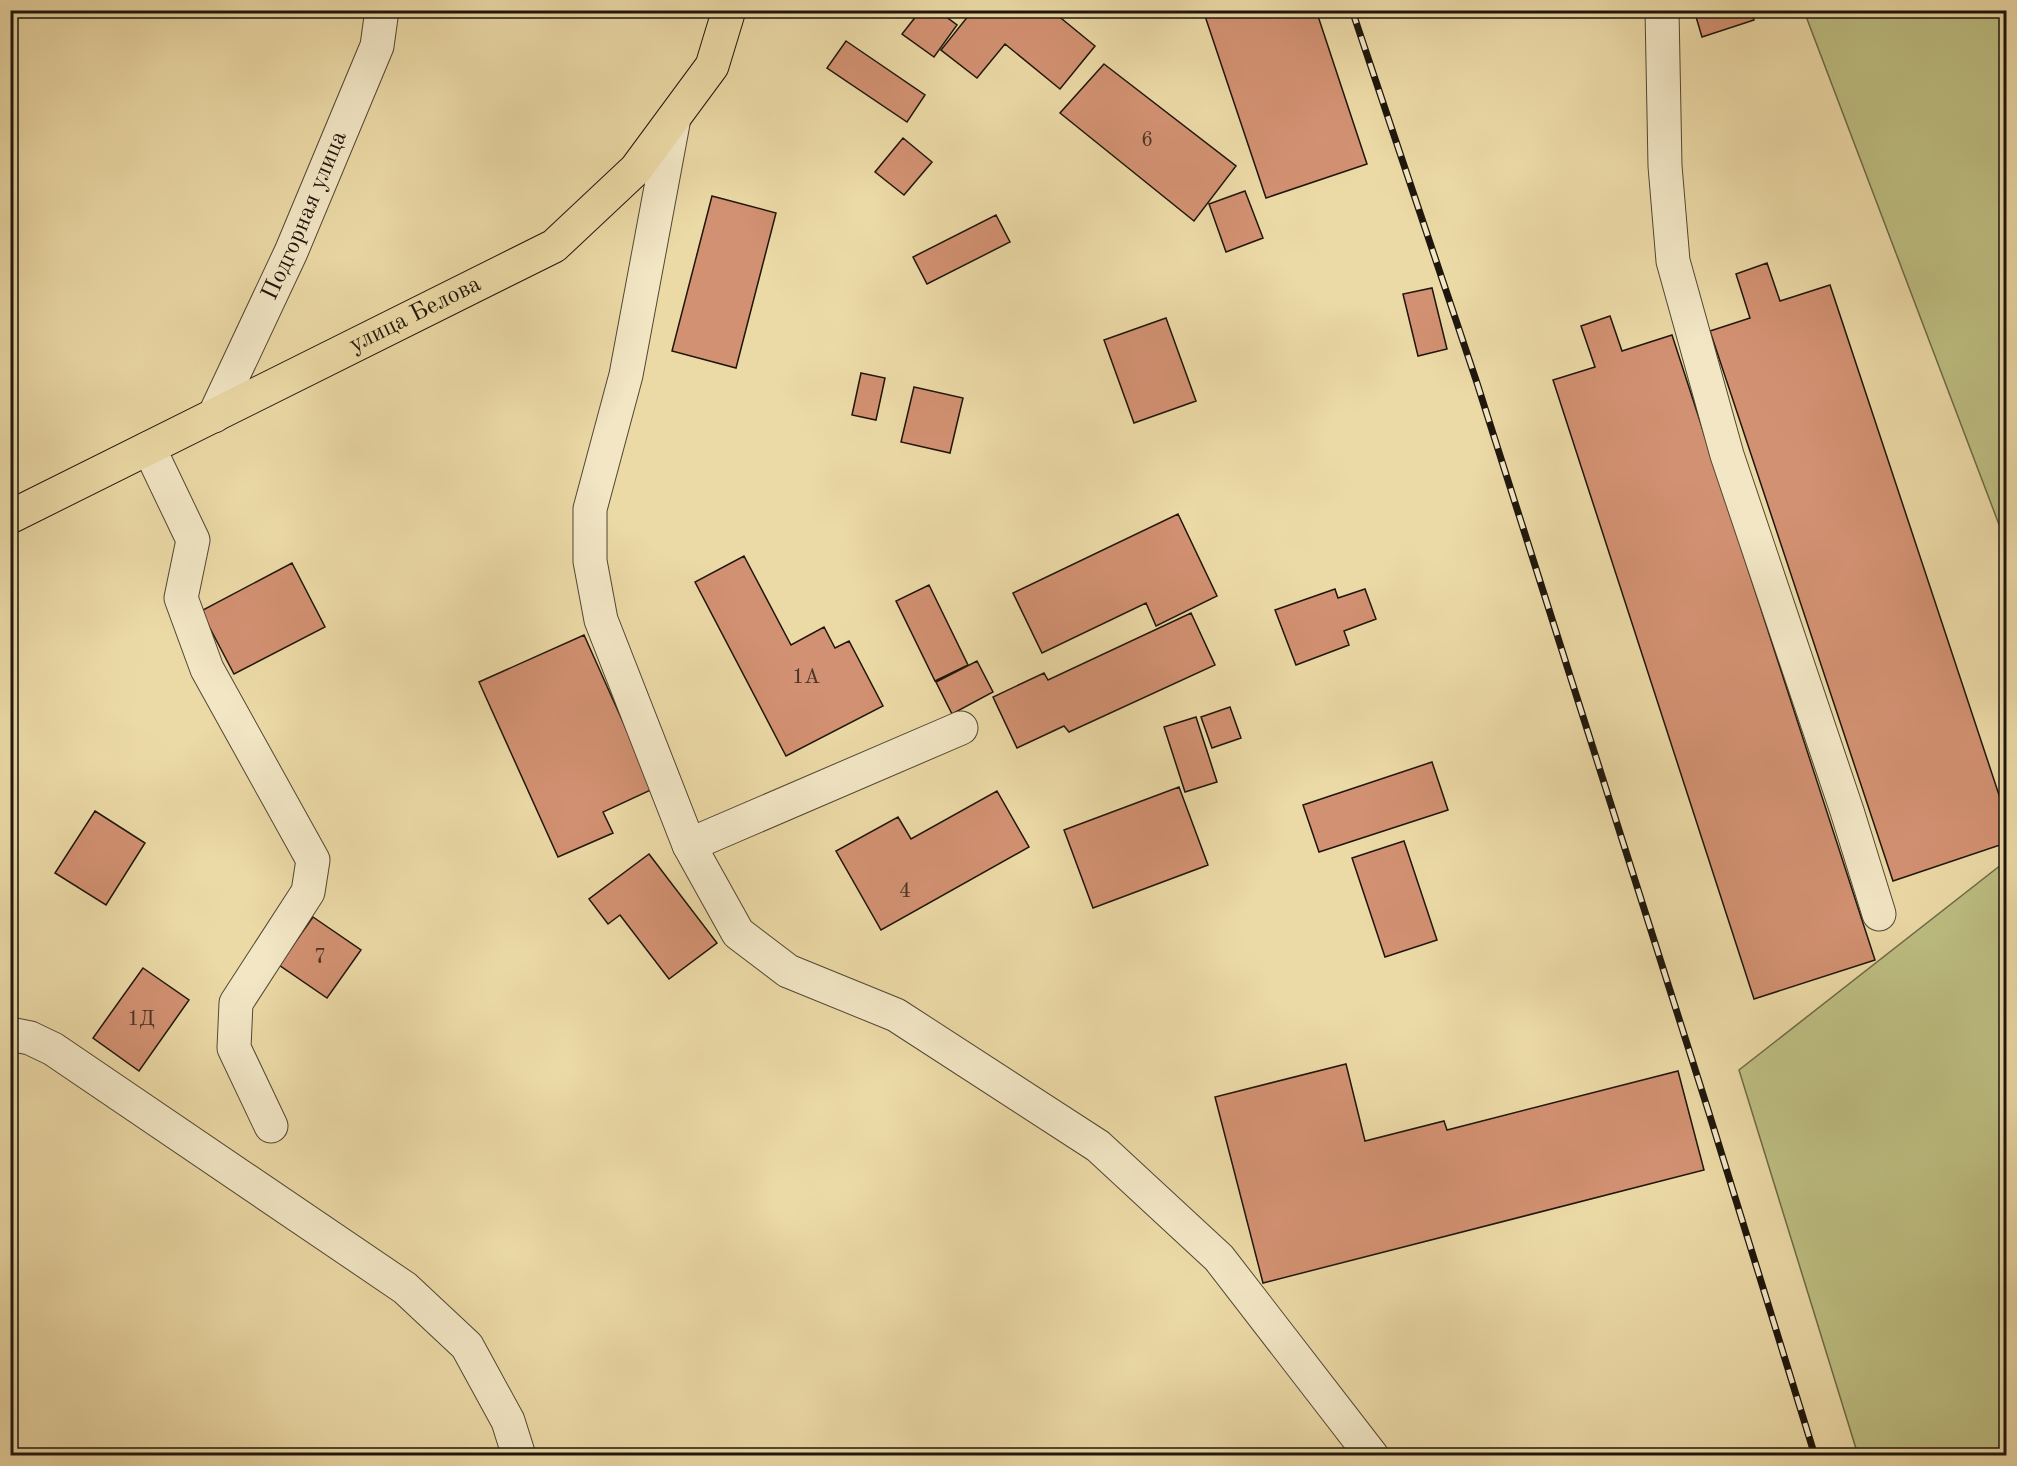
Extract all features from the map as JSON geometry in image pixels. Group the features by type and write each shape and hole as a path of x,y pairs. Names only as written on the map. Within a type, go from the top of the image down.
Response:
{"main road":[{"name":"улица Белова","path":"10,517 554,246 636,169 674,118 712,66 729,10"}],"street":[{"name":"Подгорная улица","path":"214,416 291,252 373,57 377,46 382,10"},
{"path":"1662,10 1665,166 1672,261 1727,455 1847,811 1879,914"},
{"path":"674,118 626,375 590,509 590,561 601,620 689,845 738,933 788,971 896,1015 1098,1146 1219,1258 1372,1455"},
{"path":"149,448 193,540 181,598 207,669 313,860 308,892 236,1003 234,1048 271,1126"},
{"path":"689,845 961,728"},
{"path":"10,1034 30,1038 53,1050 405,1288 467,1346 508,1421 519,1455"}],"green space":[{"path":"1804,11 2006,11 2006,543"},
{"path":"2006,861 2006,1455 1858,1455 1739,1070"}],"building":[{"path":"911,10 937,10 957,25 934,57 902,34 917,15"},
{"path":"973,10 1051,10 1095,46 1060,89 1005,44 977,78 941,50"},
{"path":"1203,10 1316,10 1367,164 1266,198"},
{"path":"1694,10 1751,10 1754,20 1702,37"},
{"path":"846,41 925,95 907,122 827,68"},
{"path":"1104,64 1236,166 1194,221 1060,113"},
{"path":"903,138 932,162 904,195 875,172"},
{"path":"1245,191 1263,238 1226,252 1209,204"},
{"path":"712,196 776,213 736,368 672,351"},
{"path":"996,215 1010,242 927,284 913,257"},
{"path":"1767,263 1780,301 1830,285 2006,816 2006,843 1893,881 1710,331 1750,318 1736,274"},
{"path":"1432,288 1447,349 1418,356 1403,294"},
{"path":"1610,316 1622,351 1672,335 1875,960 1754,999 1553,380 1595,367 1581,326"},
{"path":"1166,318 1196,401 1134,423 1104,340"},
{"path":"861,373 885,378 876,420 852,415"},
{"path":"914,387 963,398 950,453 901,442"},
{"path":"1178,514 1217,596 1156,626 1146,603 1042,653 1013,593"},
{"path":"744,556 791,645 824,627 835,648 849,641 883,706 786,756 695,582"},
{"path":"292,563 325,627 234,674 201,611"},
{"path":"929,585 968,665 935,681 896,601"},
{"path":"1335,589 1338,598 1365,589 1376,619 1344,631 1349,645 1296,665 1275,610"},
{"path":"1191,613 1215,665 1069,732 1064,726 1017,748 993,697 1044,673 1048,680"},
{"path":"584,635 653,789 603,812 613,833 558,857 479,682"},
{"path":"977,661 993,692 952,714 936,682"},
{"path":"1230,707 1241,738 1212,748 1201,717"},
{"path":"1196,717 1217,782 1185,792 1164,727"},
{"path":"1432,762 1448,810 1319,852 1303,805"},
{"path":"1179,787 1208,865 1093,908 1064,830"},
{"path":"997,791 1029,847 881,930 836,851 898,817 911,839"},
{"path":"95,811 145,843 106,905 55,873"},
{"path":"1404,841 1437,940 1385,957 1352,858"},
{"path":"649,854 717,943 669,979 620,915 608,924 589,899"},
{"path":"313,917 361,950 327,998 279,965"},
{"path":"143,968 189,1000 139,1071 93,1038"},
{"path":"1346,1064 1365,1141 1444,1121 1447,1130 1678,1071 1704,1170 1263,1283 1215,1097"}],"railway":[{"path":"1352,10 1477,383 1709,1113 1815,1456"}]}
